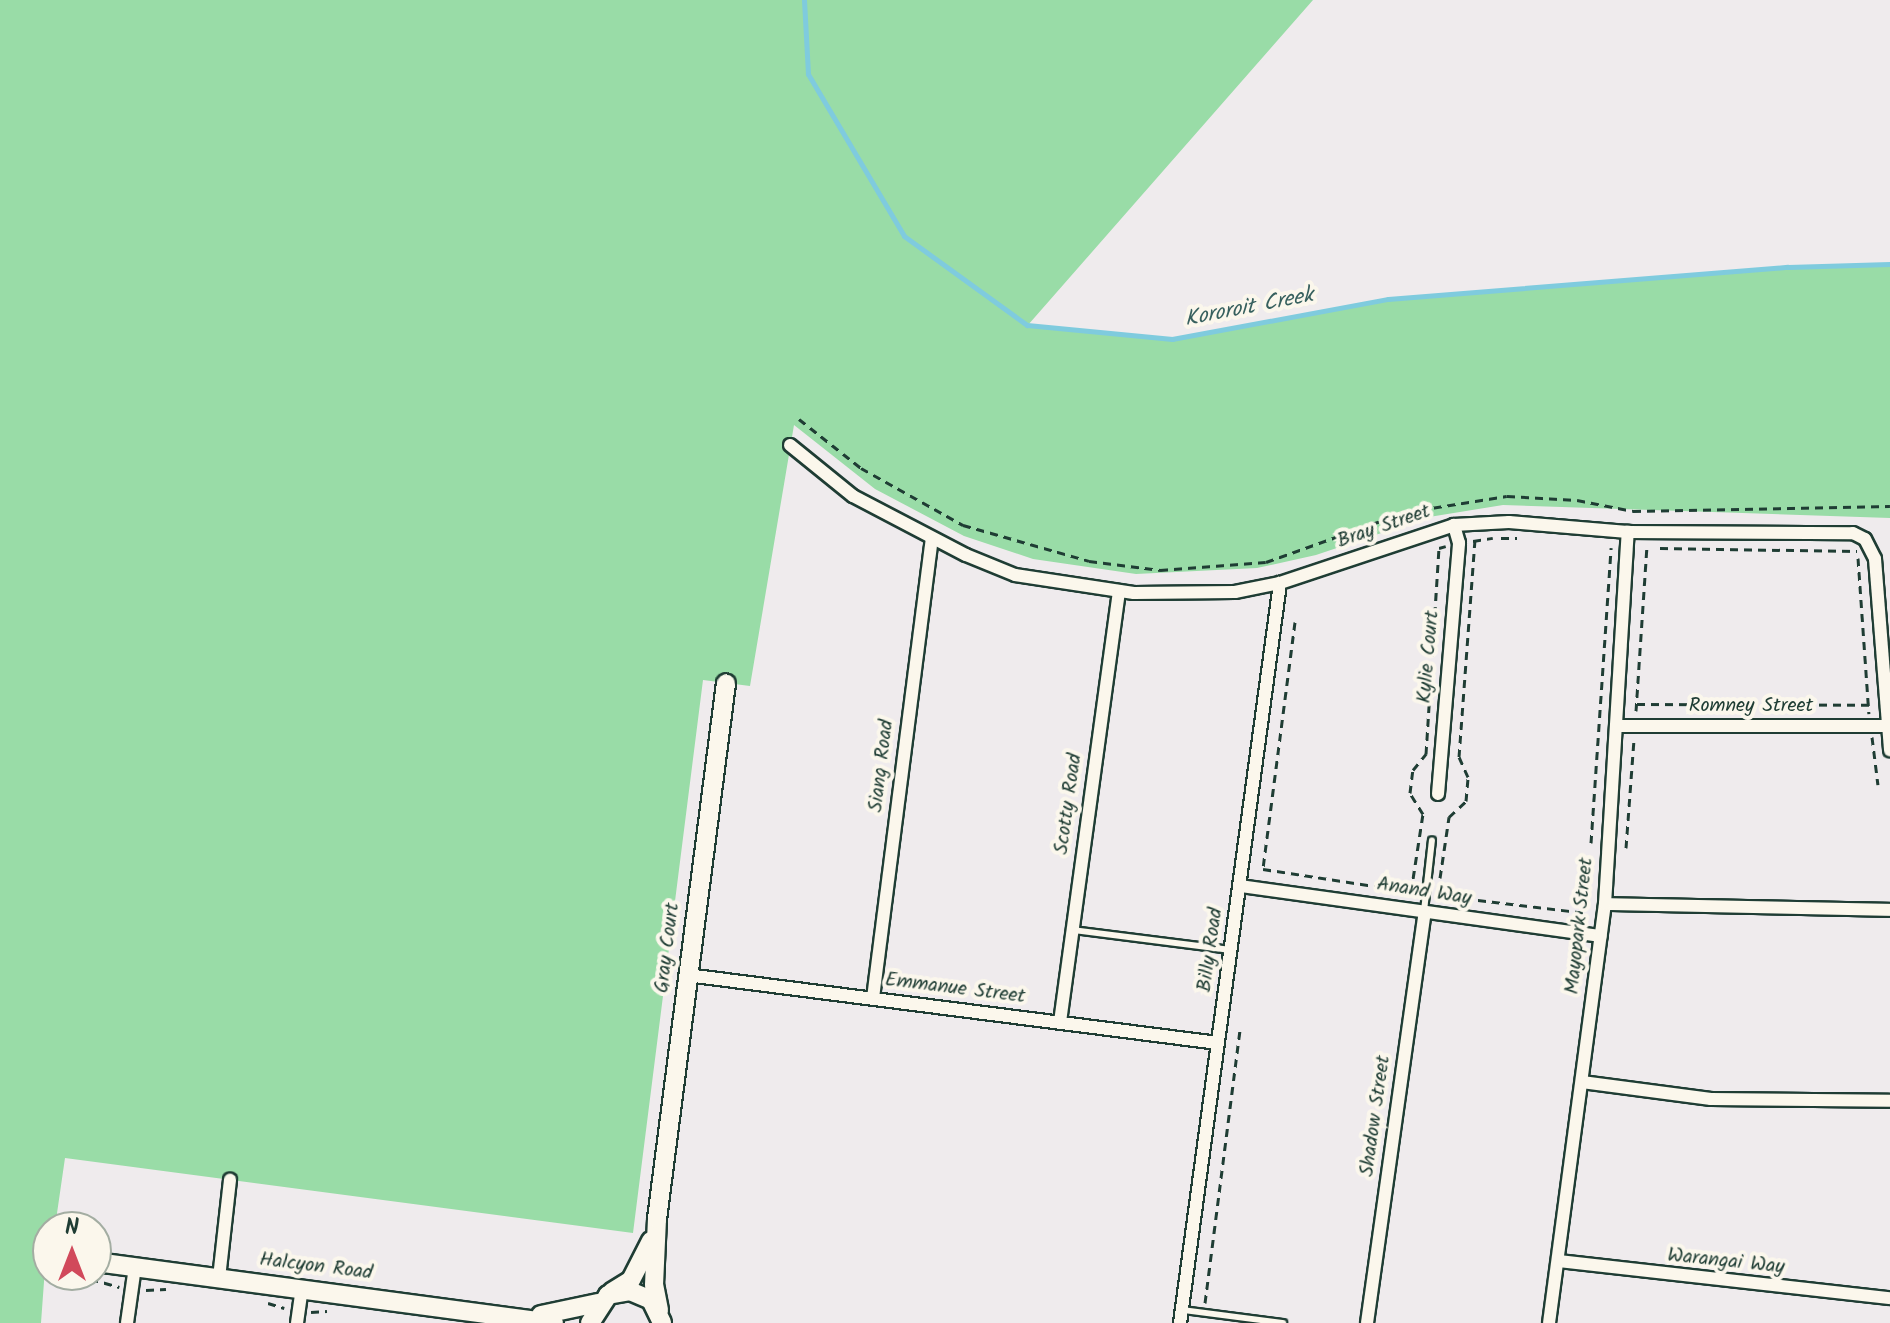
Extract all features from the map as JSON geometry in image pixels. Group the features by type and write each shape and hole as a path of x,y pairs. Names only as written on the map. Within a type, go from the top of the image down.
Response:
{"street":[{"name":"Bray Street","path":"790,445 853,496 932,540 1015,575 1119,591 1187,595 1280,583 1454,525 1536,523 1628,532 1853,533 1865,539 1875,559 1890,750"},
{"name":"Kylie Court","path":"1438,794 1459,543 1454,525"},
{"name":"Mayopark Street","path":"1549,1323 1605,904 1628,532"},
{"name":"Siang Road","path":"873,998 932,540"},
{"name":"Billy Road","path":"1181,1316 1280,583"},
{"name":"Scotty Road","path":"1060,1022 1119,591"},
{"name":"Gray Court","path":"657,1219 726,683"},
{"name":"Romney Street","path":"1616,726 1886,726"},
{"name":"Anand Way","path":"1240,886 1424,915 1601,936"},
{"path":"1605,904 1890,910"},
{"name":"Shadow Street","path":"1367,1323 1424,915"},
{"name":"Emmanue Street","path":"687,975 1218,1043"},
{"path":"1582,1082 1711,1099 1890,1101"},
{"path":"219,1278 230,1180"},
{"path":"590,1323 603,1299 631,1280 657,1219"},
{"path":"657,1219 654,1285 663,1318"},
{"name":"Warangai Way","path":"1558,1261 1890,1298"},
{"name":"Halcyon Road","path":"112,1264 302,1288 465,1316 530,1316"},
{"path":"127,1323 135,1267"},
{"path":"297,1323 302,1288"},
{"path":"530,1316 603,1299 642,1294 663,1318"},
{"path":"530,1316 554,1323"}],"lane":[{"path":"1424,915 1432,840"},
{"path":"1072,930 1232,950"},
{"path":"1181,1316 1204,1312 1283,1323"}],"path":[{"path":"799,419 861,468 963,525 1089,561 1160,570 1266,562 1406,512 1507,496 1577,500 1633,511 1890,506"},
{"path":"1438,895 1449,817 1466,801 1468,777 1459,757 1475,541"},
{"path":"1591,843 1612,545"},
{"path":"1626,848 1647,547"},
{"path":"1295,622 1263,869 1586,913"},
{"path":"1637,704 1869,705"},
{"path":"1204,1312 1240,1029"}],"green space":[{"path":"0,0 1313,0 1028,325 1172,339 1388,299 1788,267 1890,264 1890,518 1503,505 1429,517 1316,555 1257,568 1136,574 1033,559 964,536 875,489 794,425 750,686 703,680 633,1233 65,1158 57,1211 32,1211 32,1291 43,1291 41,1323 0,1323"}],"waterway":[{"name":"Kororoit Creek","path":"804,0 808,74 904,236 1027,325 1172,339 1388,299 1788,267 1890,264"}]}
